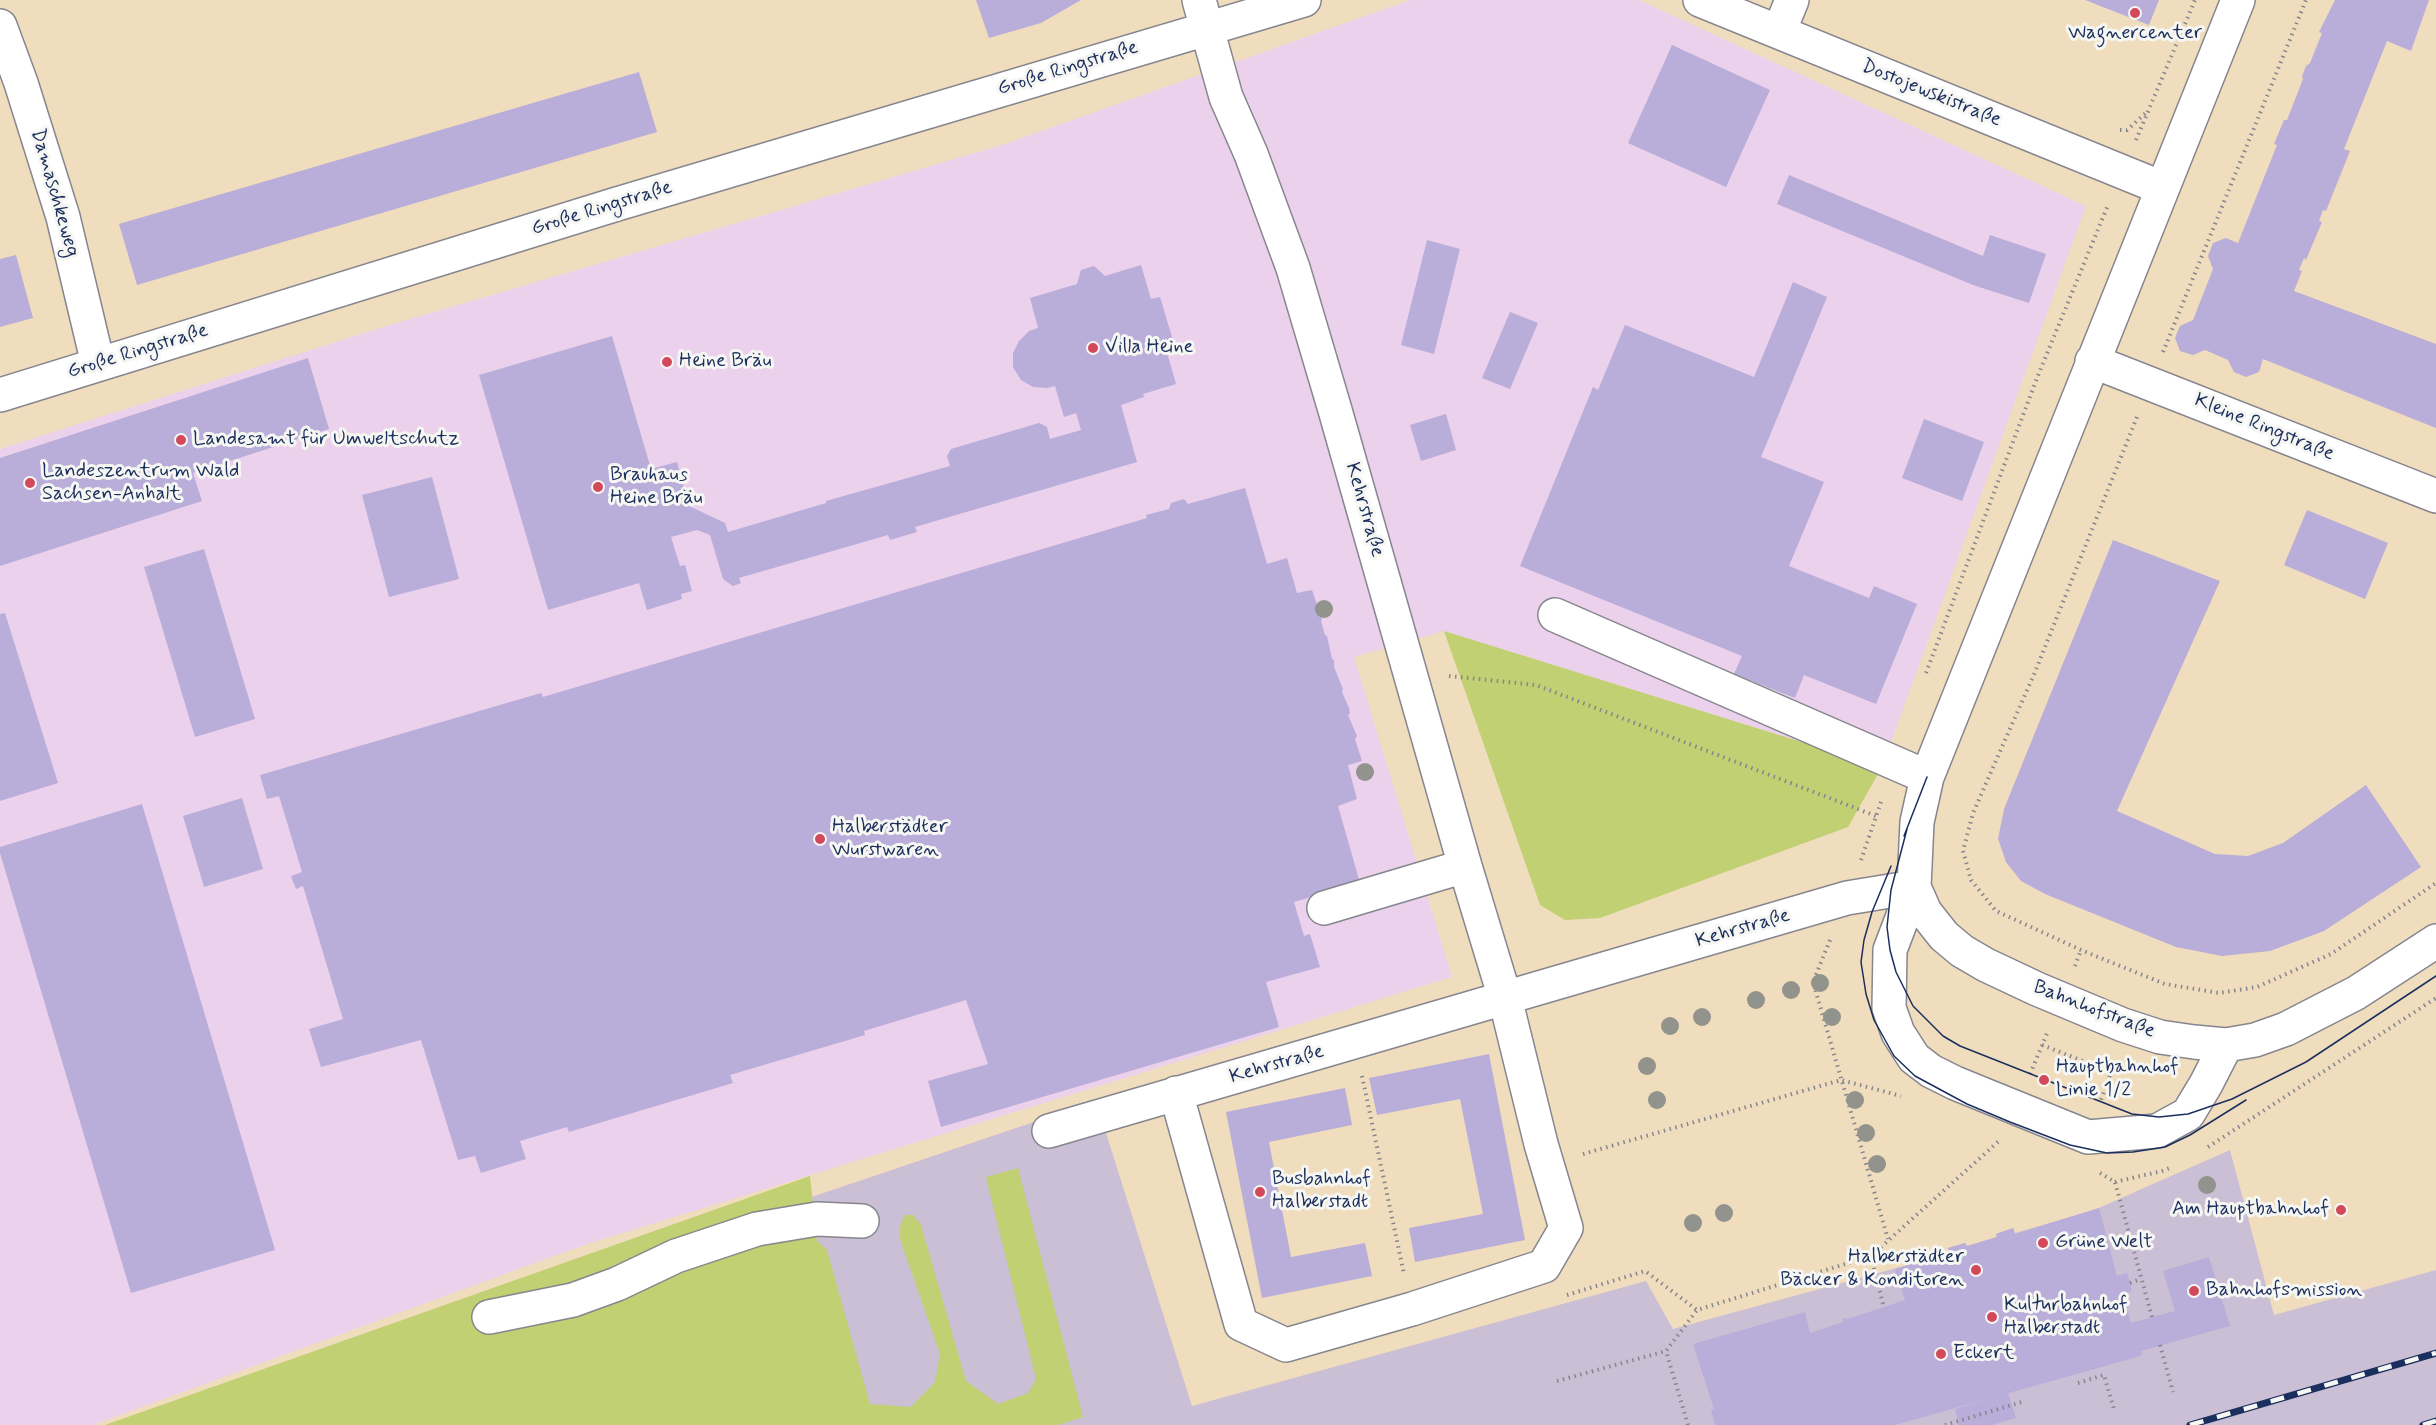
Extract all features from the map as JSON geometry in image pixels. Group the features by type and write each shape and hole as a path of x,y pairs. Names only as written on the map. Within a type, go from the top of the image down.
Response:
{"street":[{"path":"1202,14 1304,0"},
{"name":"Dostojewskistraße","path":"1700,0 2162,188"},
{"path":"1779,32 1792,0"},
{"path":"2226,1045 2188,1114 2157,1131 2088,1137 1931,1071 1914,1058 1898,1033 1889,1008 1890,950 1914,887 1917,822 1927,777 2238,0"},
{"name":"Große Ringstraße","path":"0,395 628,200 1202,14"},
{"name":"Kehrstraße","path":"1202,14 1226,97 1251,154 1293,267 1505,998"},
{"name":"Damaschkeweg","path":"0,26 21,83 63,217 98,364"},
{"name":"Kleine Ringstraße","path":"2092,361 2433,487"},
{"path":"1555,615 1927,777"},
{"path":"1324,908 1465,866"},
{"name":"Kehrstraße","path":"1049,1131 1848,898 1914,887"},
{"name":"Bahnhofstraße","path":"1914,887 1933,923 1944,936 1962,951 2027,984 2123,1024 2160,1036 2226,1045 2255,1040 2320,1013 2436,941"},
{"path":"1176,1093 1241,1324 1286,1345 1412,1309 1544,1266 1566,1228 1547,1165 1505,998"},
{"path":"489,1317 573,1300 617,1284 676,1256 757,1229 817,1219 862,1221"}],"path":[{"path":"1924,678 2037,378 2195,0"},
{"path":"2306,0 2035,672 1973,813 1963,851 1971,880 1996,911 2081,950 2166,984 2219,993 2257,987 2331,954 2436,883"},
{"path":"1413,682 1449,676 1536,685 1876,816"},
{"path":"1888,1239 1813,982 1848,898 1895,763"},
{"path":"1557,1381 1666,1351 1697,1310 1870,1256 2005,1136 2081,950"},
{"path":"2207,1148 2436,998"},
{"path":"1355,1043 1412,1309"},
{"path":"2042,1044 2111,1072 2079,1161 2115,1182 2171,1167"},
{"path":"1547,1165 1841,1080 1903,1097"},
{"path":"2115,1182 2152,1317"},
{"path":"1870,1256 1884,1308"},
{"path":"1558,1298 1645,1271 1697,1310"},
{"path":"2130,1283 2140,1279"},
{"path":"2160,1345 2173,1392"},
{"path":"1666,1351 1688,1425"},
{"path":"2078,1383 2104,1375 2114,1409"},
{"path":"1946,1425 2022,1402"}],"shaded area":[{"path":"1410,0 1639,0 2086,206 1882,767 1444,631 1354,657 1452,977 587,1244 93,1425 0,1425 0,449 383,327 1002,145"},
{"path":"1096,1101 1192,1406 1646,1281 1673,1329 1949,1253 1948,1248 1965,1243 1967,1246 1997,1237 1996,1234 2013,1228 2015,1233 2094,1210 2230,1150 2274,1315 2436,1270 2436,1425 136,1425"}],"green space":[{"path":"1444,631 1882,767 1848,827 1600,918 1565,920 1540,905"},
{"path":"1018,1168 1083,1417 1058,1425 105,1425 810,1176 817,1241 827,1250 870,1404 911,1407 935,1382 940,1354 900,1239 900,1226 905,1215 913,1215 921,1225 966,1381 998,1404 1028,1393 1036,1379 986,1177"}],"building":[{"path":"976,0 1081,0 1041,23 989,38"},
{"name":"Wagnercenter","path":"2085,0 2159,0 2149,25"},
{"path":"2335,0 2429,0 2411,51 2387,41 2344,149 2350,151 2326,211 2323,210 2319,221 2322,222 2306,260 2304,258 2299,270 2302,271 2294,291 2436,344 2436,428 2263,359 2259,372 2246,377 2234,372 2228,360 2205,350 2193,355 2180,351 2175,338 2180,326 2193,320 2213,269 2208,256 2213,243 2226,238 2238,243 2277,145 2274,144 2284,120 2287,120 2306,66 2310,63 2322,33 2319,32"},
{"path":"1672,45 1770,90 1726,187 1628,143"},
{"path":"639,72 657,132 137,285 119,224"},
{"path":"1789,175 1983,256 1990,235 2046,254 2029,303 1973,285 1777,204"},
{"path":"1427,240 1460,249 1434,354 1401,345"},
{"path":"16,255 33,318 0,327 0,259"},
{"path":"1141,265 1151,299 1160,297 1175,347 1166,349 1176,384 1143,394 1144,397 1121,405 1137,462 915,527 917,532 890,540 888,535 739,578 741,583 733,586 723,579 710,535 697,530 671,537 680,566 685,565 692,591 681,594 682,599 647,610 639,583 548,610 479,375 612,336 651,469 677,462 689,506 725,523 728,532 950,466 947,456 951,449 1039,423 1047,427 1050,439 1081,430 1076,413 1064,417 1055,386 1033,387 1021,380 1013,367 1013,353 1019,341 1029,331 1038,328 1030,298 1077,284 1081,270 1094,266 1105,276"},
{"path":"1793,282 1827,297 1761,457 1824,482 1789,566 1869,598 1874,586 1917,604 1876,704 1804,675 1795,698 1734,674 1742,656 1520,566 1593,387 1598,390 1625,325 1754,377"},
{"path":"1510,312 1538,323 1510,389 1482,378"},
{"path":"308,358 329,429 193,473 202,501 0,566 0,458"},
{"path":"1446,414 1456,450 1421,461 1410,425"},
{"path":"1924,419 1984,442 1962,501 1902,478"},
{"path":"432,477 459,579 389,597 362,495"},
{"name":"Halberstädter Wurstwaren","path":"1245,488 1267,564 1287,558 1297,593 1312,590 1334,660 1334,667 1349,708 1348,715 1357,736 1355,739 1362,761 1348,765 1357,799 1338,806 1360,883 1294,902 1304,936 1310,934 1320,967 1266,982 1279,1027 941,1127 928,1081 988,1064 966,1000 864,1031 865,1035 730,1075 733,1083 569,1132 567,1127 520,1141 526,1159 481,1173 475,1156 458,1160 421,1040 321,1067 309,1029 343,1019 303,886 296,889 291,876 302,872 279,796 267,799 260,775 541,693 543,697 1147,518 1146,515 1169,509 1171,503 1184,499 1188,504"},
{"path":"2307,510 2388,543 2365,599 2284,565"},
{"path":"2113,540 2220,581 2117,811 2215,854 2248,856 2283,843 2366,785 2421,867 2324,931 2270,951 2222,956 2176,947 2045,894 2021,881 2006,862 1998,839 2004,809"},
{"path":"204,549 255,719 195,737 144,567"},
{"path":"5,613 58,783 0,801 0,614"},
{"path":"242,798 263,869 204,887 183,816"},
{"path":"142,804 275,1250 131,1293 0,847"},
{"name":"Busbahnhof Halberstadt","path":"1489,1054 1525,1240 1415,1262 1409,1228 1483,1214 1460,1099 1377,1115 1369,1078"},
{"name":"Busbahnhof Halberstadt","path":"1345,1088 1352,1125 1269,1142 1291,1257 1365,1243 1372,1276 1262,1298 1226,1112"},
{"name":"Kulturbahnhof Halberstadt","path":"2099,1208 2117,1276 2127,1273 2132,1291 2123,1294 2131,1323 2175,1311 2163,1271 2209,1257 2230,1326 2141,1351 2142,1355 2137,1357 1895,1425 1715,1425 1711,1410 1714,1409 1693,1344 1805,1312 1810,1333 1843,1322 1842,1318 1848,1319 1905,1300 1895,1269 1950,1253 1948,1248 1965,1243 1967,1246 1997,1237 1996,1234 2013,1228 2015,1234"},
{"path":"2008,1393 2016,1418 1992,1425 1959,1425 1955,1409"}],"tram line":[{"path":"1904,836 1927,777"},
{"path":"1907,829 1891,890 1887,927 1896,972 1913,1006 1943,1036 1960,1046 2132,1114 2159,1117 2188,1114 2232,1099 2306,1062 2436,976"},
{"path":"1891,866 1872,912 1861,962 1866,994 1874,1020 1894,1056 1915,1076 1967,1104 2010,1122 2070,1145 2107,1153 2165,1147 2190,1135 2246,1100"}],"railway":[{"path":"2190,1425 2436,1353"},
{"path":"2423,1425 2436,1421"}],"place":[{"name":"Wagnercenter","path":"2135,13"},
{"name":"Villa Heine","path":"1093,348"},
{"name":"Heine Bräu","path":"667,362"},
{"name":"Landesamt für Umweltschutz","path":"181,440"},
{"name":"Landeszentrum Wald Sachsen-Anhalt","path":"30,483"},
{"name":"Brauhaus Heine Bräu","path":"598,487"},
{"name":"Halberstädter Wurstwaren","path":"820,839"},
{"name":"Hauptbahnhof Linie 1/2","path":"2044,1080"},
{"name":"Busbahnhof Halberstadt","path":"1260,1192"},
{"name":"Am Hauptbahnhof","path":"2341,1210"},
{"name":"Grüne Welt","path":"2043,1243"},
{"name":"Halberstädter Bäcker & Konditoren","path":"1976,1270"},
{"name":"Bahnhofsmission","path":"2194,1291"},
{"name":"Kulturbahnhof Halberstadt","path":"1992,1317"},
{"name":"Eckert","path":"1941,1354"}]}
